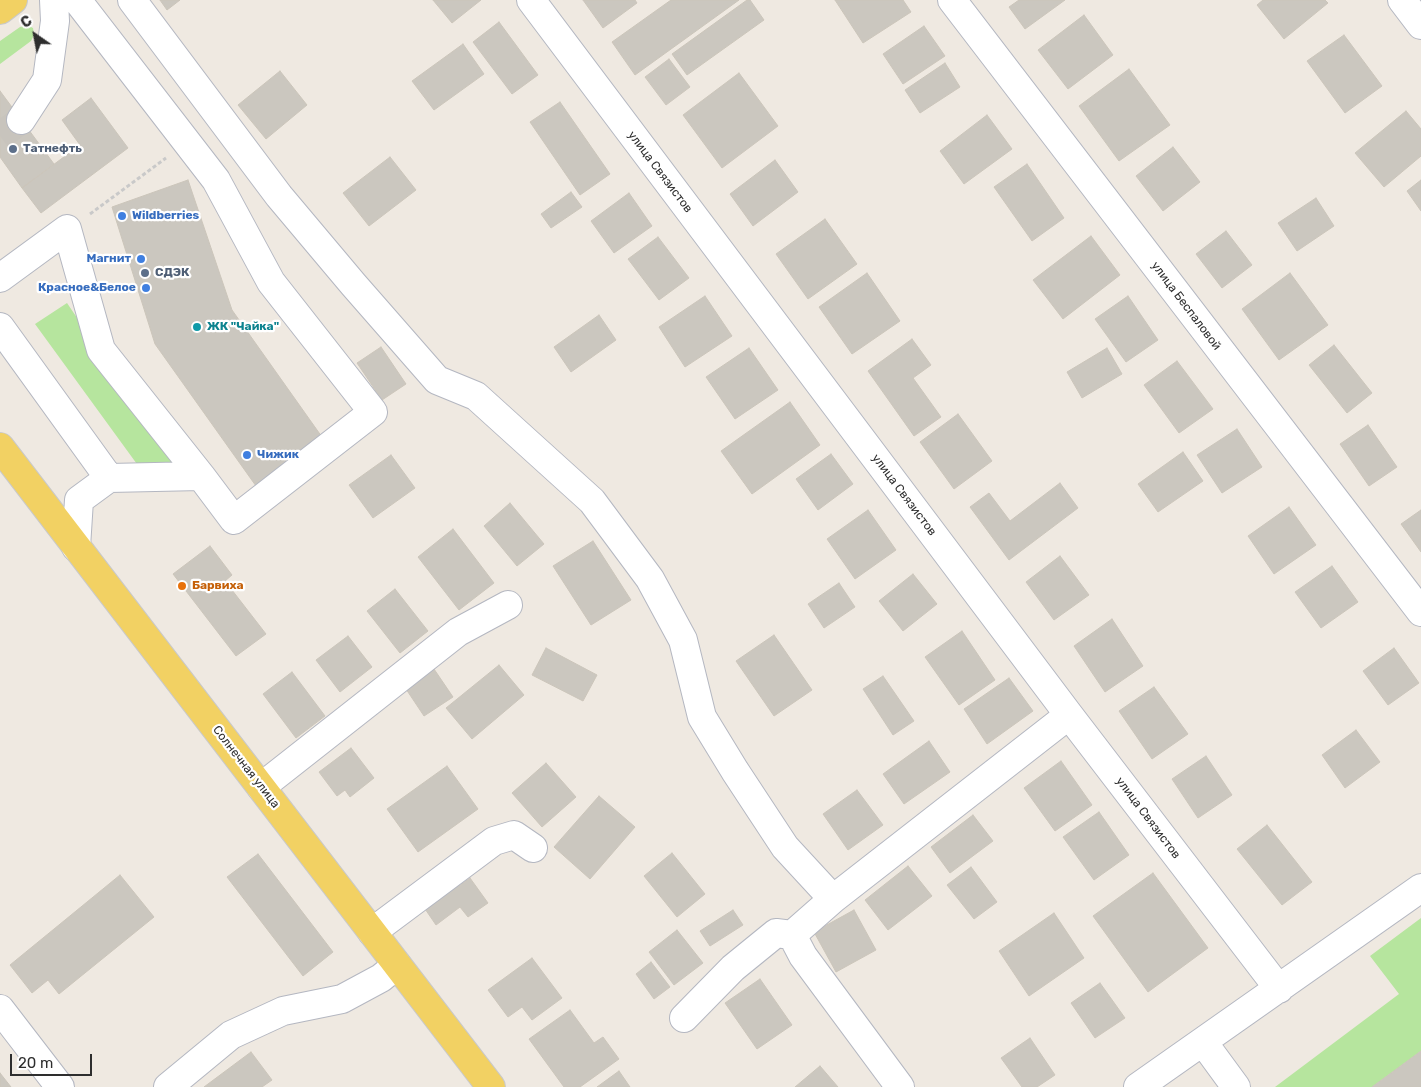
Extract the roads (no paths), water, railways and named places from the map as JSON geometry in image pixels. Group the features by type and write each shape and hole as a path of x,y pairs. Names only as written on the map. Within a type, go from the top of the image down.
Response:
{"main road":[{"path":"0,10 13,0"},
{"name":"Солнечная улица","path":"0,447 491,1087"}],"street":[{"path":"22,120 47,80 55,21 54,0"},
{"path":"0,278 67,229 101,350 234,520 373,412 271,282 216,180 77,0"},
{"path":"132,0 279,196 437,380 476,396 592,501 650,579 683,640 702,717 734,771 785,847 833,899"},
{"name":"улица Связистов","path":"531,0 1069,715 1279,989"},
{"name":"улица Беспаловой","path":"952,0 1421,612"},
{"path":"1402,0 1421,25"},
{"path":"0,328 109,478"},
{"path":"76,547 79,500 109,478 201,476"},
{"path":"261,787 458,632 508,605"},
{"path":"792,936 833,899 1069,715"},
{"path":"372,932 494,841 514,835 534,848"},
{"path":"1138,1087 1421,888"},
{"path":"684,1018 733,968 776,933 792,936"},
{"path":"792,936 803,956 900,1087"},
{"path":"168,1087 231,1035 283,1012 342,999 381,978 397,965"},
{"path":"0,1009 60,1087"},
{"path":"1203,1042 1236,1087"}],"tunnel":[{"path":"0,136 21,120"}],"place":[{"name":"Татнефть","path":"13,149"},
{"name":"Wildberries","path":"122,216"},
{"name":"Магнит","path":"141,259"},
{"name":"СДЭК","path":"145,273"},
{"name":"Красное&Белое","path":"146,288"},
{"name":"ЖК \"Чайка\"","path":"197,327"},
{"name":"Чижик","path":"247,455"},
{"name":"Барвиха","path":"182,586"}]}
